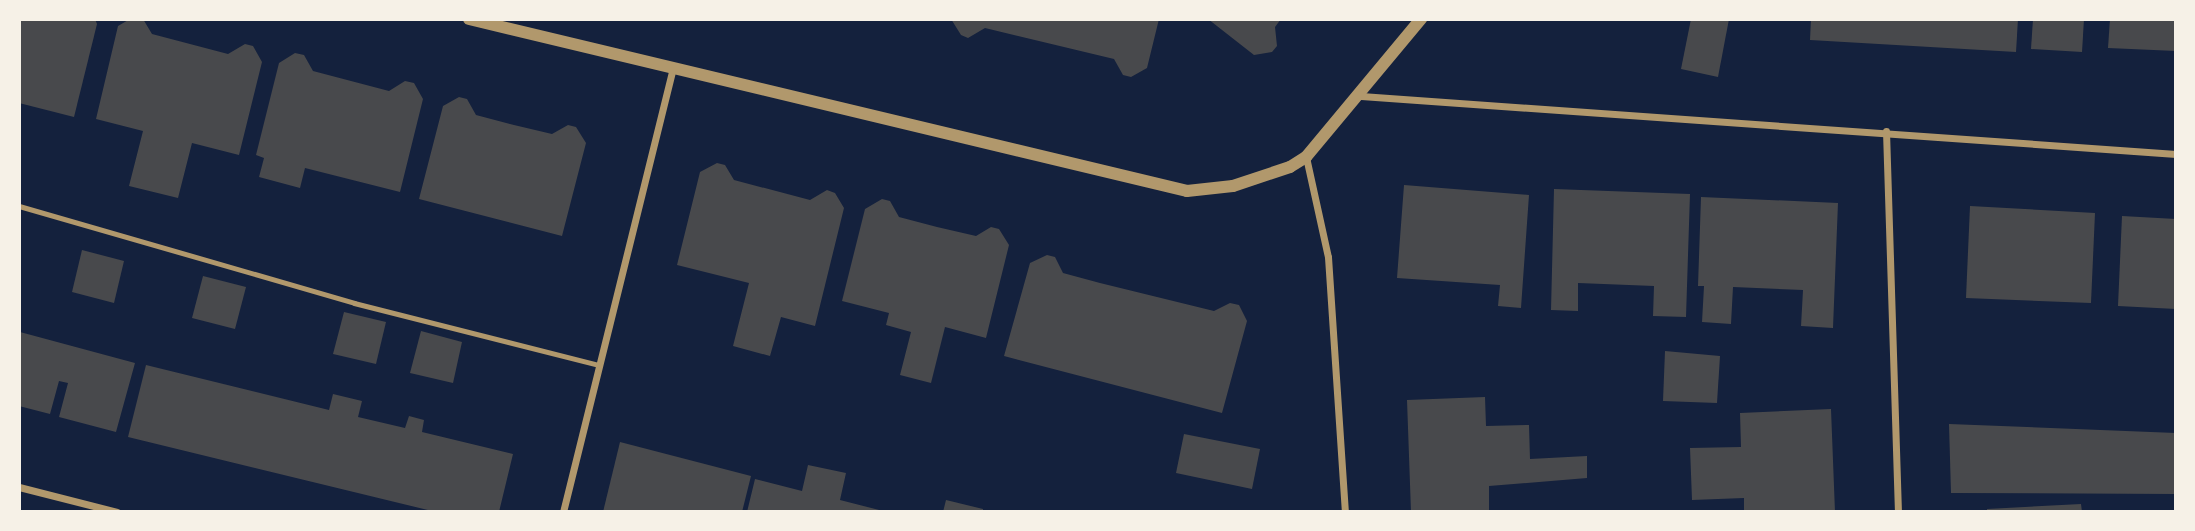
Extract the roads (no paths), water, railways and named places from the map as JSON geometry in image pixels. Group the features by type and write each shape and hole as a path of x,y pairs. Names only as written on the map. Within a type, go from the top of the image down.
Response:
{"street":[{"path":"469,19 1187,191 1233,186 1290,167 1306,157 1361,96 1421,19"},
{"path":"563,512 673,69"},
{"path":"1361,96 1886,131 2176,154"},
{"path":"1886,131 1898,512"},
{"path":"1306,157 1328,257 1345,512"},
{"path":"19,487 117,512"}],"lane":[{"path":"19,206 354,303 599,365"}]}
